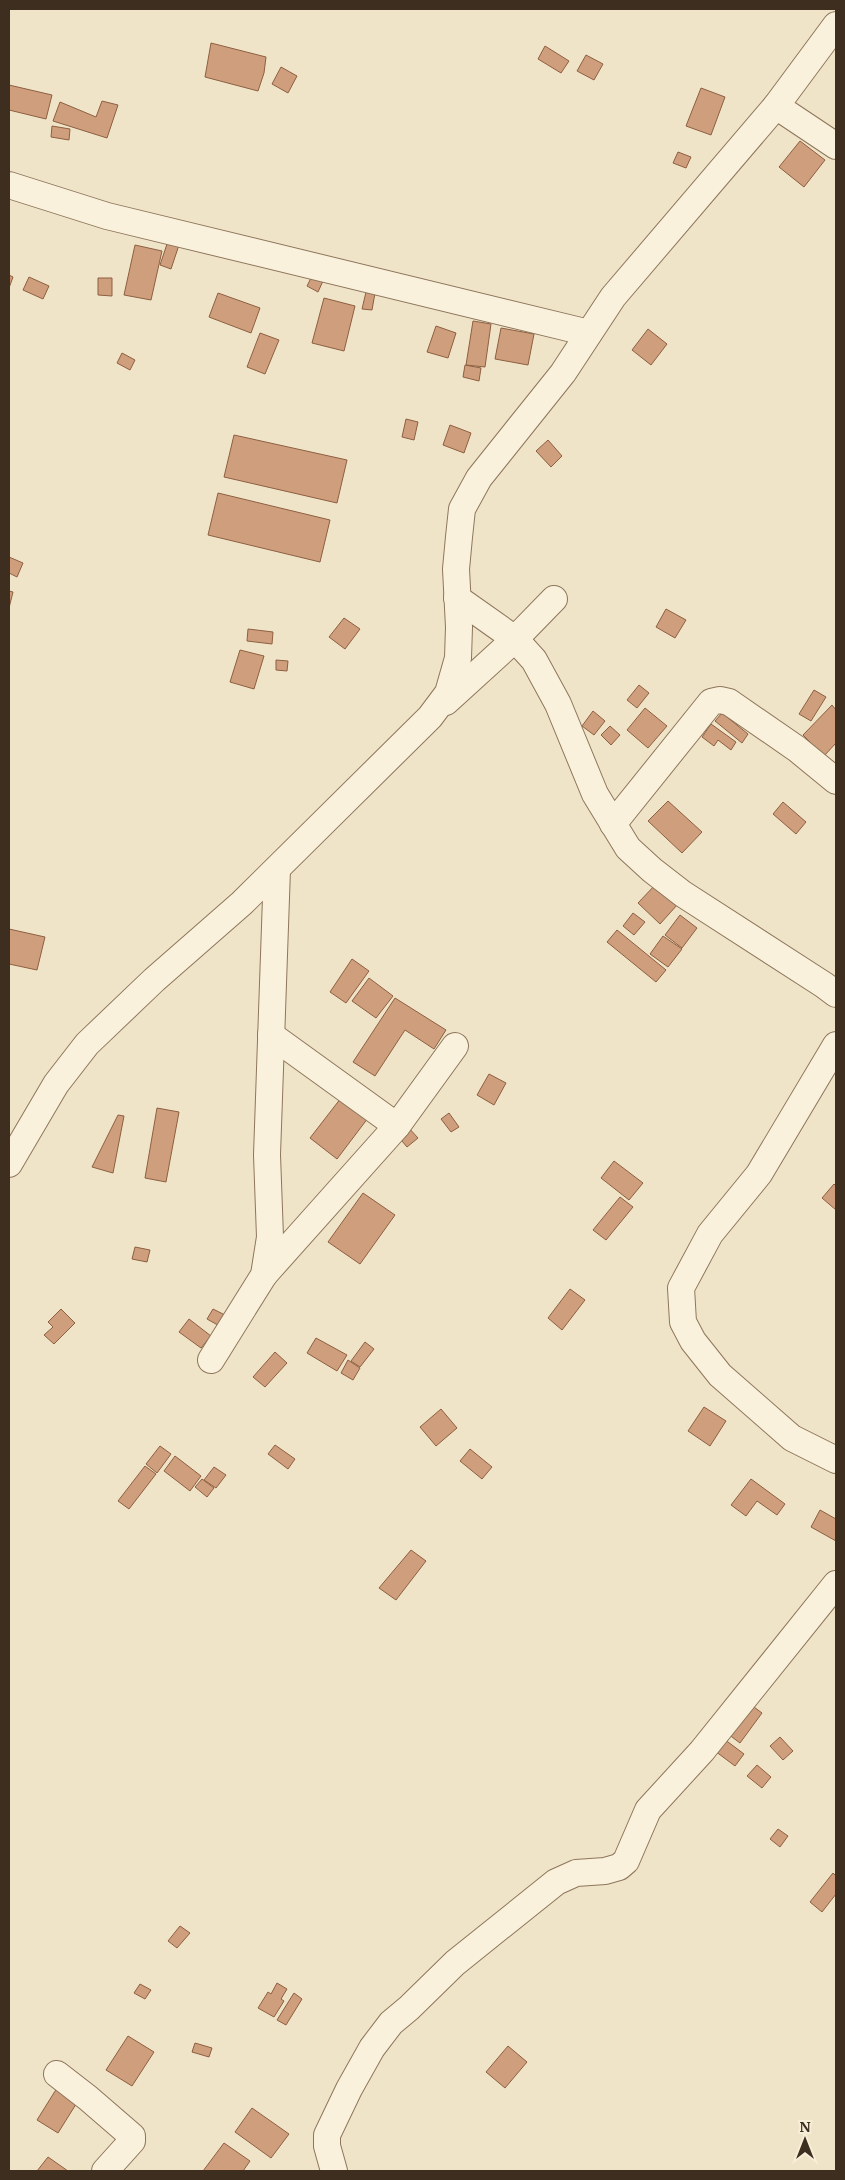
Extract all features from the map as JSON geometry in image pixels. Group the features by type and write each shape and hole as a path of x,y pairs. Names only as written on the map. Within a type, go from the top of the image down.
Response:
{"street":[{"path":"430,717 448,693 458,658 456,569 462,509 479,478 563,373 613,297 776,106 836,25"},
{"path":"776,106 836,146"},
{"path":"9,185 107,216 589,333"},
{"path":"457,598 515,639 534,660 558,704 595,794 628,848 683,894 836,994"},
{"path":"9,1164 56,1084 87,1044 154,980 242,903 430,717 515,639 554,599"},
{"path":"613,824 711,702 720,700 729,702 797,749 836,780"},
{"path":"264,1275 270,1237 267,1155 277,869"},
{"path":"271,1035 397,1126"},
{"path":"836,1045 759,1174 710,1234 681,1288 681,1304 683,1322 693,1341 720,1375 792,1438 836,1460"},
{"path":"211,1360 264,1275 397,1126 455,1046"},
{"path":"334,2171 327,2146 327,2135 349,2089 372,2048 391,2023 455,1963 556,1882 576,1873 605,1871 619,1867 626,1861 648,1810 708,1744 836,1584"},
{"path":"57,2074 132,2136 132,2141 105,2171"}],"building":[{"path":"211,43 266,57 264,73 258,91 205,77"},
{"path":"545,46 569,61 561,73 538,59"},
{"path":"586,55 603,64 594,80 577,71"},
{"path":"281,67 297,76 288,93 272,84"},
{"path":"9,85 52,95 46,119 9,110"},
{"path":"701,88 725,97 711,135 686,126"},
{"path":"102,101 118,105 107,138 53,121 60,102 96,117"},
{"path":"52,126 70,129 69,140 51,137"},
{"path":"800,141 825,160 804,187 779,167"},
{"path":"678,152 691,157 686,168 673,163"},
{"path":"168,241 179,245 171,269 160,265"},
{"path":"135,245 162,251 151,300 124,295"},
{"path":"9,275 13,277 9,288"},
{"path":"312,276 323,281 318,292 307,286"},
{"path":"29,277 49,286 43,299 23,290"},
{"path":"98,278 112,278 112,296 98,295"},
{"path":"366,292 375,293 372,310 362,309"},
{"path":"218,293 260,308 251,333 209,317"},
{"path":"324,298 355,306 344,351 312,343"},
{"path":"473,321 491,324 485,367 466,365"},
{"path":"436,326 456,333 448,358 427,352"},
{"path":"501,328 534,334 528,365 495,359"},
{"path":"648,329 667,344 651,365 632,350"},
{"path":"260,333 279,340 265,374 247,367"},
{"path":"122,353 135,360 130,370 117,363"},
{"path":"465,365 481,368 479,381 463,377"},
{"path":"406,419 418,422 414,440 402,437"},
{"path":"450,425 471,433 464,453 443,445"},
{"path":"234,435 347,460 337,503 224,477"},
{"path":"548,440 562,456 551,467 536,451"},
{"path":"218,493 330,520 320,562 208,535"},
{"path":"9,557 23,563 17,577 9,573"},
{"path":"9,591 13,592 9,608"},
{"path":"666,609 686,620 675,638 656,627"},
{"path":"344,618 360,629 345,649 329,637"},
{"path":"248,629 273,632 272,644 247,641"},
{"path":"240,650 264,656 254,689 230,682"},
{"path":"276,660 288,661 287,671 276,670"},
{"path":"639,685 649,693 637,708 627,700"},
{"path":"814,690 826,697 811,721 799,714"},
{"path":"832,705 836,710 836,743 824,756 803,735"},
{"path":"645,708 667,726 648,748 627,730"},
{"path":"593,711 605,721 594,735 582,726"},
{"path":"722,713 748,734 742,743 715,721"},
{"path":"711,724 736,742 731,750 718,740 714,746 702,737"},
{"path":"610,726 620,735 611,745 601,735"},
{"path":"668,801 702,832 682,853 648,821"},
{"path":"783,802 806,822 796,834 773,814"},
{"path":"656,884 678,904 660,924 638,903"},
{"path":"633,913 645,922 634,935 623,926"},
{"path":"680,915 697,928 682,948 665,935"},
{"path":"9,929 45,937 37,970 9,964"},
{"path":"617,930 666,970 656,982 607,942"},
{"path":"663,936 682,949 668,967 650,954"},
{"path":"352,959 369,971 346,1003 330,992"},
{"path":"369,978 393,996 376,1018 352,1001"},
{"path":"395,998 446,1030 434,1049 405,1030 375,1076 353,1062"},
{"path":"489,1074 506,1083 494,1105 477,1095"},
{"path":"341,1098 368,1118 337,1159 310,1138"},
{"path":"157,1108 179,1112 166,1182 145,1178"},
{"path":"449,1113 459,1127 451,1132 441,1119"},
{"path":"118,1115 124,1116 113,1173 92,1167"},
{"path":"407,1126 418,1138 407,1147 397,1135"},
{"path":"614,1161 643,1183 629,1200 601,1178"},
{"path":"834,1184 836,1186 836,1210 822,1198"},
{"path":"363,1193 395,1215 360,1264 328,1242"},
{"path":"620,1197 633,1207 606,1240 593,1230"},
{"path":"135,1247 150,1250 147,1262 132,1259"},
{"path":"570,1289 585,1300 562,1330 548,1318"},
{"path":"61,1309 75,1323 54,1344 44,1335 53,1327 48,1322"},
{"path":"213,1309 229,1317 223,1328 207,1319"},
{"path":"189,1319 211,1336 201,1348 179,1332"},
{"path":"316,1338 347,1355 337,1371 307,1353"},
{"path":"365,1342 374,1349 360,1367 351,1361"},
{"path":"275,1352 287,1363 265,1387 253,1377"},
{"path":"348,1360 360,1368 353,1380 341,1373"},
{"path":"704,1407 726,1421 710,1446 688,1431"},
{"path":"441,1409 457,1428 436,1446 420,1427"},
{"path":"275,1445 295,1459 288,1469 268,1454"},
{"path":"160,1446 171,1454 157,1473 146,1464"},
{"path":"470,1449 492,1467 482,1479 460,1461"},
{"path":"175,1456 201,1476 190,1491 164,1471"},
{"path":"145,1466 156,1474 129,1509 118,1501"},
{"path":"214,1467 226,1475 216,1488 204,1480"},
{"path":"202,1479 214,1488 207,1497 195,1487"},
{"path":"751,1479 785,1504 777,1515 757,1501 746,1516 731,1505"},
{"path":"820,1510 836,1519 836,1541 811,1527"},
{"path":"411,1550 426,1561 396,1600 379,1588"},
{"path":"750,1704 762,1713 740,1743 728,1734"},
{"path":"780,1737 793,1751 783,1760 770,1746"},
{"path":"724,1739 744,1754 735,1766 715,1751"},
{"path":"757,1765 771,1777 762,1788 747,1776"},
{"path":"778,1829 788,1836 780,1847 770,1839"},
{"path":"833,1873 836,1876 836,1894 822,1912 810,1902"},
{"path":"180,1926 190,1933 177,1948 168,1941"},
{"path":"277,1983 287,1989 281,1999 284,2001 274,2017 258,2008 268,1992 271,1994"},
{"path":"140,1984 151,1990 145,1999 134,1993"},
{"path":"294,1993 302,1999 286,2025 277,2020"},
{"path":"128,2036 154,2052 132,2086 106,2070"},
{"path":"195,2043 212,2048 209,2057 192,2052"},
{"path":"508,2046 527,2062 505,2088 486,2072"},
{"path":"62,2080 83,2093 58,2133 37,2120"},
{"path":"252,2108 289,2134 271,2158 235,2132"},
{"path":"224,2143 250,2161 243,2171 203,2171"},
{"path":"48,2157 68,2171 37,2171"}]}
